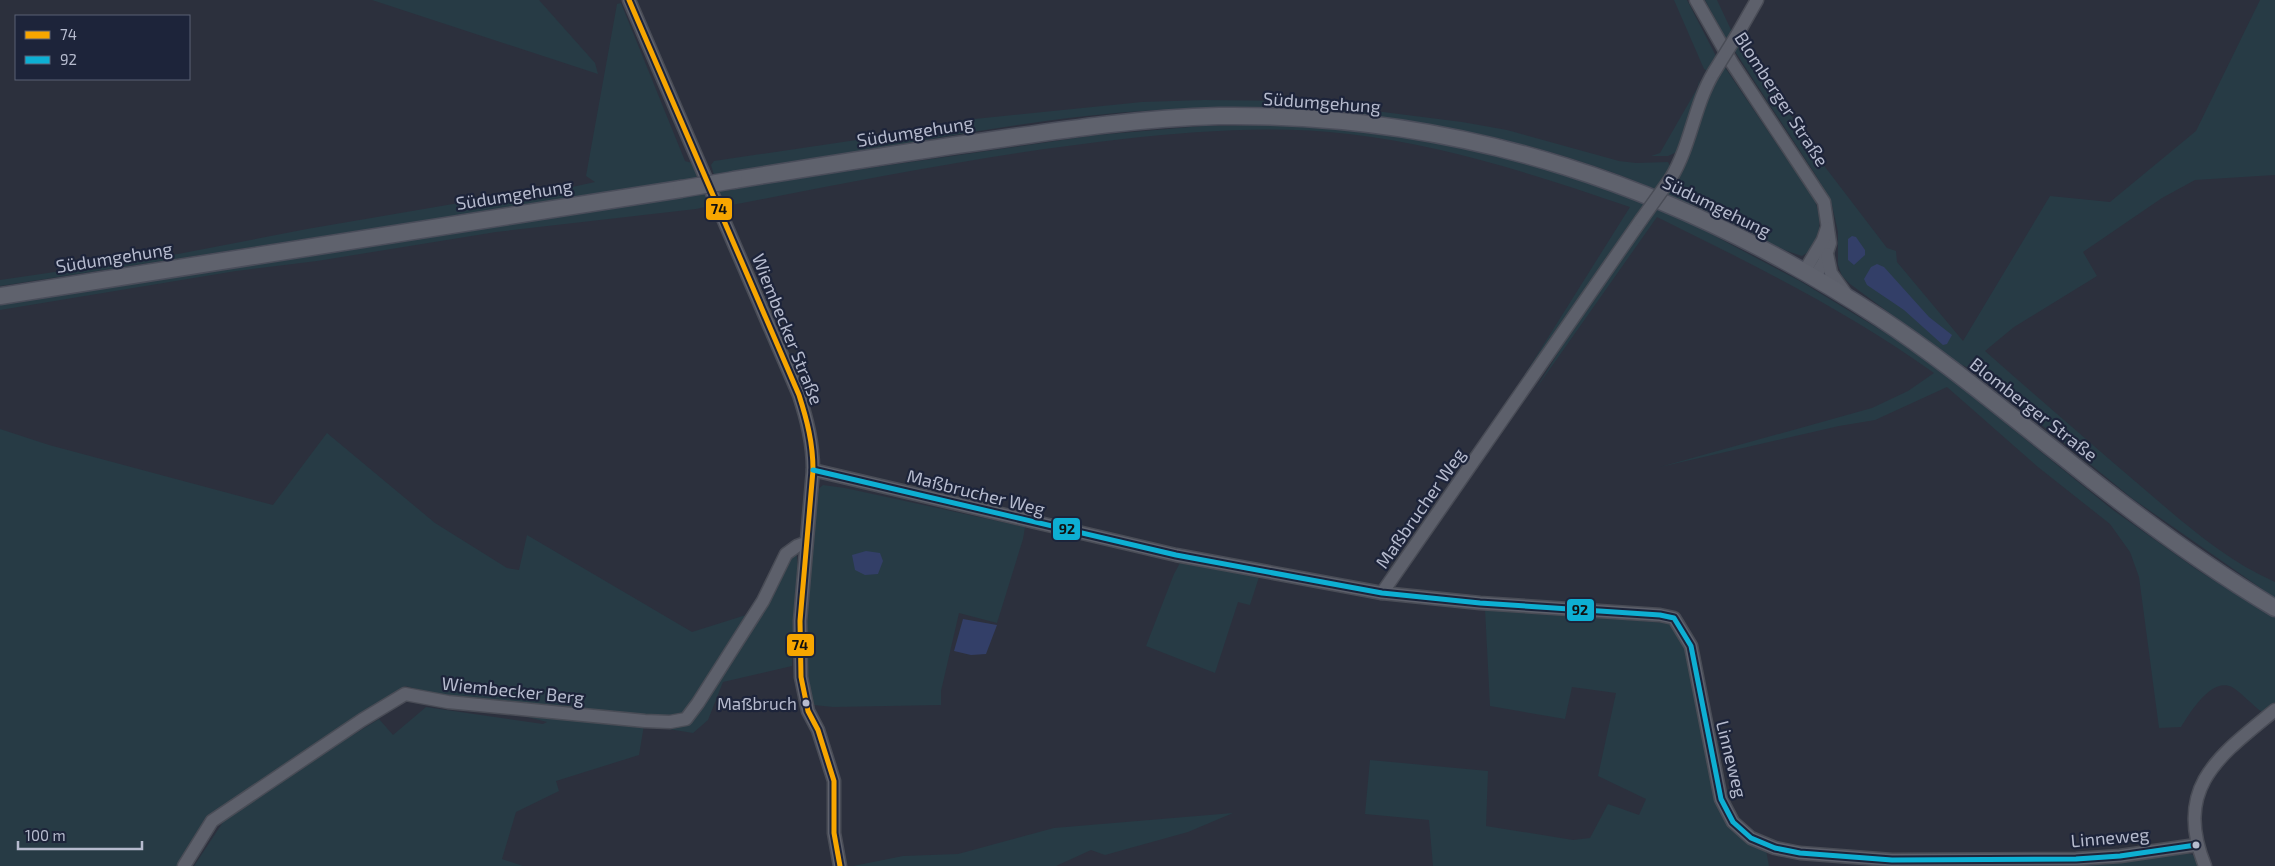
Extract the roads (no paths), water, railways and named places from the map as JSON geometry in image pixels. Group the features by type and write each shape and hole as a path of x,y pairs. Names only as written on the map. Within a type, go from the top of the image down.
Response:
{"main road":[{"name":"Südumgehung","path":"0,296 1049,131 1140,121 1220,116 1350,122 1454,137 1515,151 1598,176 1641,192 1699,217 1809,275"},
{"name":"Blomberger Straße","path":"1809,275 1913,340 1970,382 2154,528 2260,600 2275,608"}],"street":[{"name":"Wiembecker Straße","path":"629,0 799,395 811,438 813,470 805,544 800,621 801,677 803,694 831,767 834,781 834,833 840,866"},
{"name":"Blomberger Straße","path":"1696,0 1741,77 1818,190 1827,211 1831,237 1827,254 1809,275"},
{"name":"Maßbrucher Weg","path":"813,470 1176,556 1382,593 1671,178 1681,160 1701,96 1757,0"},
{"path":"1809,275 1828,223"},
{"path":"1827,254 1829,269 1833,278 1850,300"},
{"name":"Wiembecker Berg","path":"184,866 212,821 362,720 405,694 448,702 645,721 670,722 686,719 763,601 786,554 797,546 805,544"},
{"name":"Linneweg","path":"1382,593 1480,603 1660,615 1674,618 1691,646 1721,799 1733,822 1752,838 1775,848 1800,853 1892,860 2076,859 2120,856 2196,845"},
{"path":"2205,866 2196,845 2195,800 2202,783 2211,767 2233,745 2275,710"}],"water":[{"path":"1852,236 1856,237 1865,250 1865,255 1854,265 1848,260 1848,239"},
{"path":"1877,264 1884,267 1929,317 1952,335 1947,344 1943,345 1904,310 1867,285 1864,279 1871,267"},
{"path":"866,551 880,553 883,561 878,574 865,575 855,570 852,555"},
{"path":"963,619 997,625 986,654 971,655 954,651"}],"place":[{"name":"Maßbruch","path":"806,703"}]}
